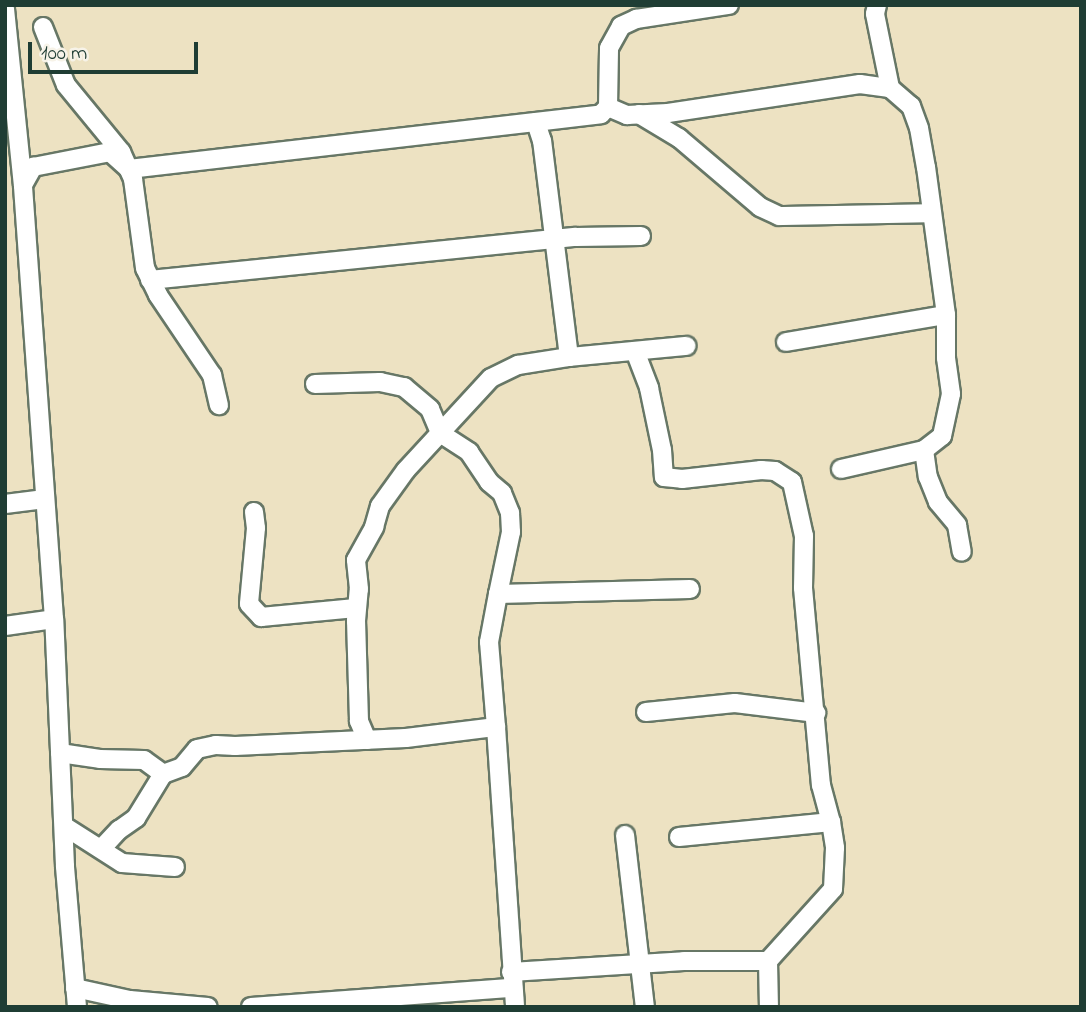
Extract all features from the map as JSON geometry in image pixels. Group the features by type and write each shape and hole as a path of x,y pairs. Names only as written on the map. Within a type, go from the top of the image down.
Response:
{"street":[{"path":"23,185 33,167 110,152 129,169 601,114 608,107 609,48 621,26 636,19 687,9 729,5"},
{"path":"877,5 875,14 890,88"},
{"path":"5,9 11,117 23,185 46,499 77,1007"},
{"path":"43,27 66,85 121,152 129,169 133,179 145,268 150,280 212,375 219,405"},
{"path":"608,107 627,115 668,113 860,84 890,88 911,106 919,128 946,315 949,410 942,436 923,450 841,469"},
{"path":"639,114 678,138 760,206 779,216 931,213"},
{"path":"536,122 542,141 556,240 569,357"},
{"path":"150,280 556,240 641,236"},
{"path":"786,341 946,315"},
{"path":"367,740 359,721 356,608 359,589 356,560 374,527 380,506 440,433 491,378 518,365 569,357 686,346"},
{"path":"635,351 649,388 662,450 664,477 681,479 761,470 775,471 792,482 804,536 803,588 812,699 817,713 821,785 835,848 833,889 768,961 769,1007"},
{"path":"315,384 380,383 404,387 430,409 440,433 469,452 489,482 502,493 510,513 511,532 489,642 515,1007"},
{"path":"923,450 928,477 938,502 957,525 962,552"},
{"path":"5,505 46,499"},
{"path":"254,512 256,528 249,604 261,617 356,608"},
{"path":"498,594 690,589"},
{"path":"5,626 54,619"},
{"path":"646,712 735,703 817,713"},
{"path":"102,848 119,830 136,818 163,774 182,767 197,749 216,745 235,747 367,740 496,727"},
{"path":"60,753 100,759 144,760 163,774"},
{"path":"679,837 831,822"},
{"path":"64,826 122,863 175,867"},
{"path":"625,835 645,1007"},
{"path":"251,1007 371,1002 511,980 684,961 768,961"},
{"path":"75,988 130,1000 197,1003 208,1007"}]}
